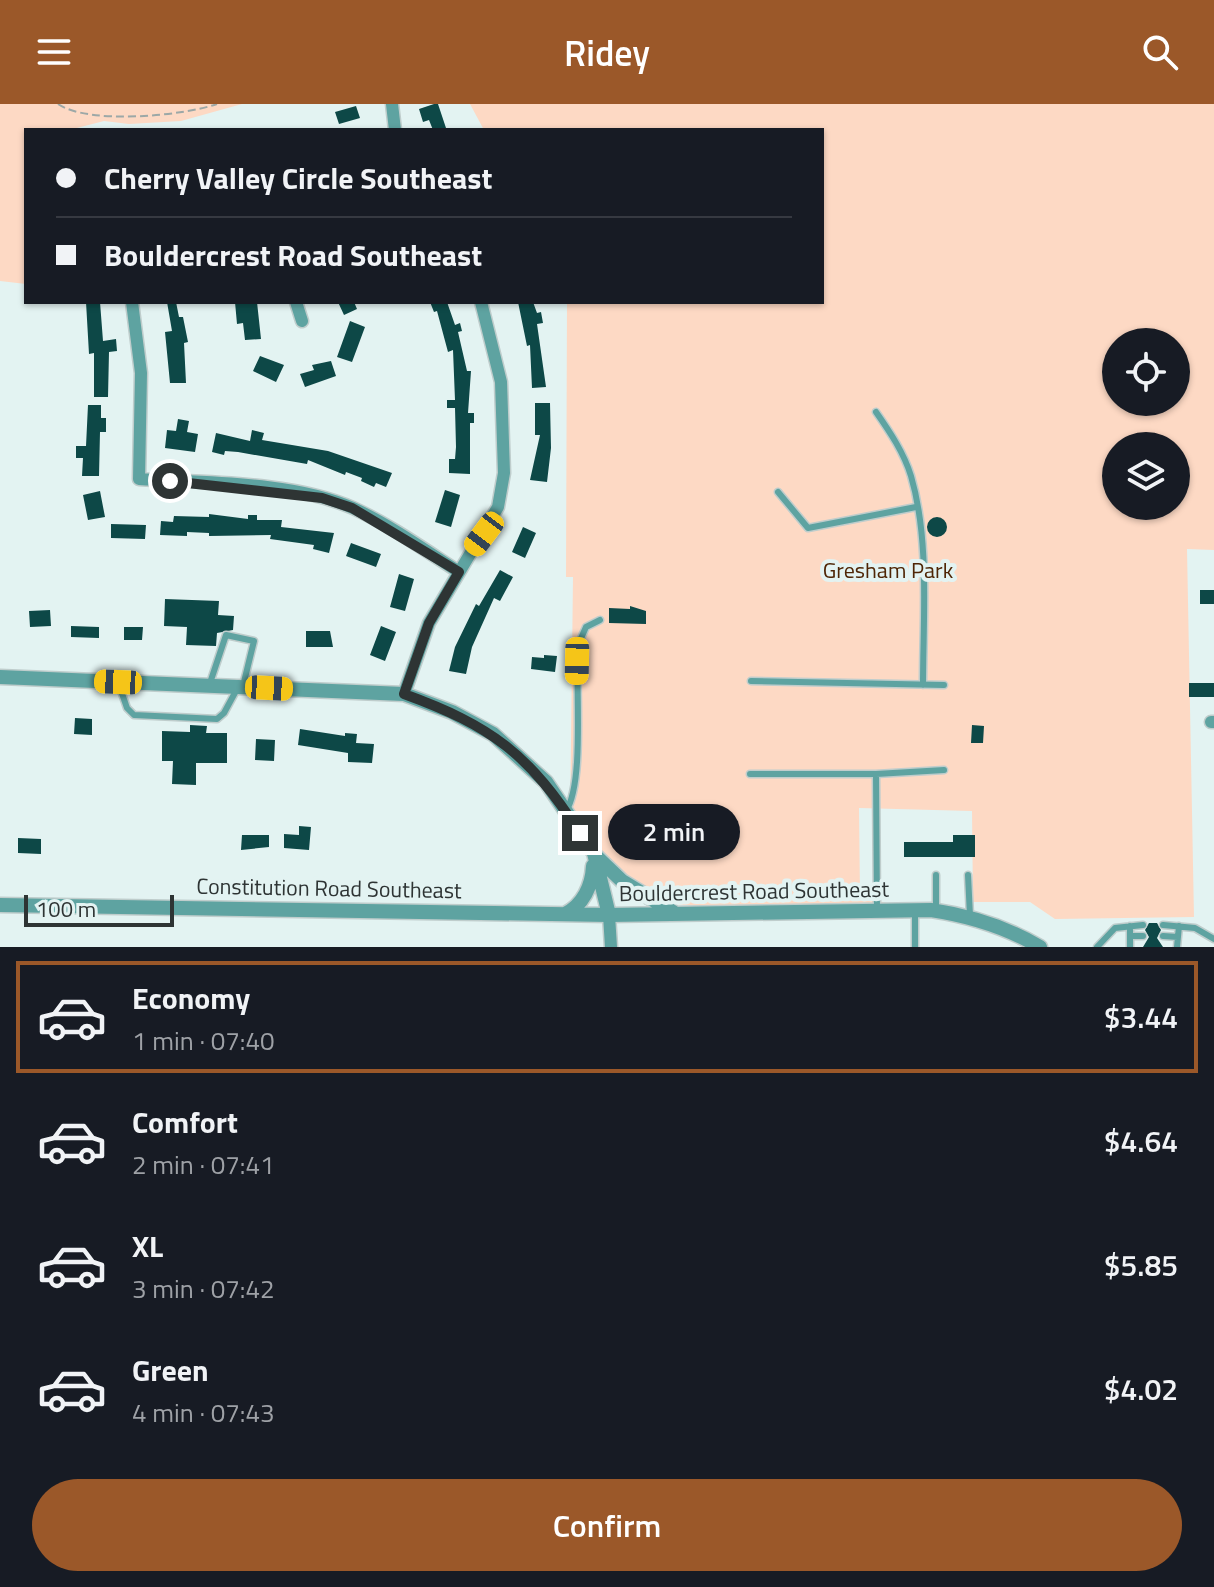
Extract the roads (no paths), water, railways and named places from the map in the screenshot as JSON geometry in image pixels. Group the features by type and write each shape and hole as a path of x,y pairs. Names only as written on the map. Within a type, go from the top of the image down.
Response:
{"street":[{"path":"392,104 395,128"},
{"path":"132,304 141,373 139,479 241,487 322,498 352,508 459,572"},
{"path":"297,304 302,321"},
{"path":"404,694 429,623 498,507 504,473 501,382 482,304"},
{"name":"Bouldercrest Road Southeast","path":"0,677 404,694 452,712 493,734 546,782 594,853 609,915 936,911 970,916 1034,945"},
{"path":"565,914 582,900 589,887 594,853"},
{"path":"594,853 622,881 678,914"},
{"name":"Constitution Road Southeast","path":"0,905 609,915"},
{"path":"609,915 611,945"}],"lane":[{"path":"876,412 896,441 911,476 922,572 923,685"},
{"path":"778,492 808,528 916,507"},
{"path":"566,811 573,798 576,774 578,645 586,627 600,620"},
{"path":"118,682 127,708 134,715 217,719 240,687 254,641 226,635 209,686"},
{"path":"751,681 944,685"},
{"path":"750,774 876,774 944,770"},
{"path":"876,774 877,911"},
{"path":"936,875 936,911"},
{"path":"968,875 970,916"},
{"path":"915,910 915,947"},
{"path":"1097,947 1115,928 1143,925"},
{"path":"1163,925 1195,928 1214,939"},
{"path":"1130,926 1130,947"},
{"path":"1177,947 1179,926"},
{"path":"1130,936 1143,936"},
{"path":"1163,936 1178,937"}],"park label":[{"name":"Gresham Park","path":"888,570"}]}
